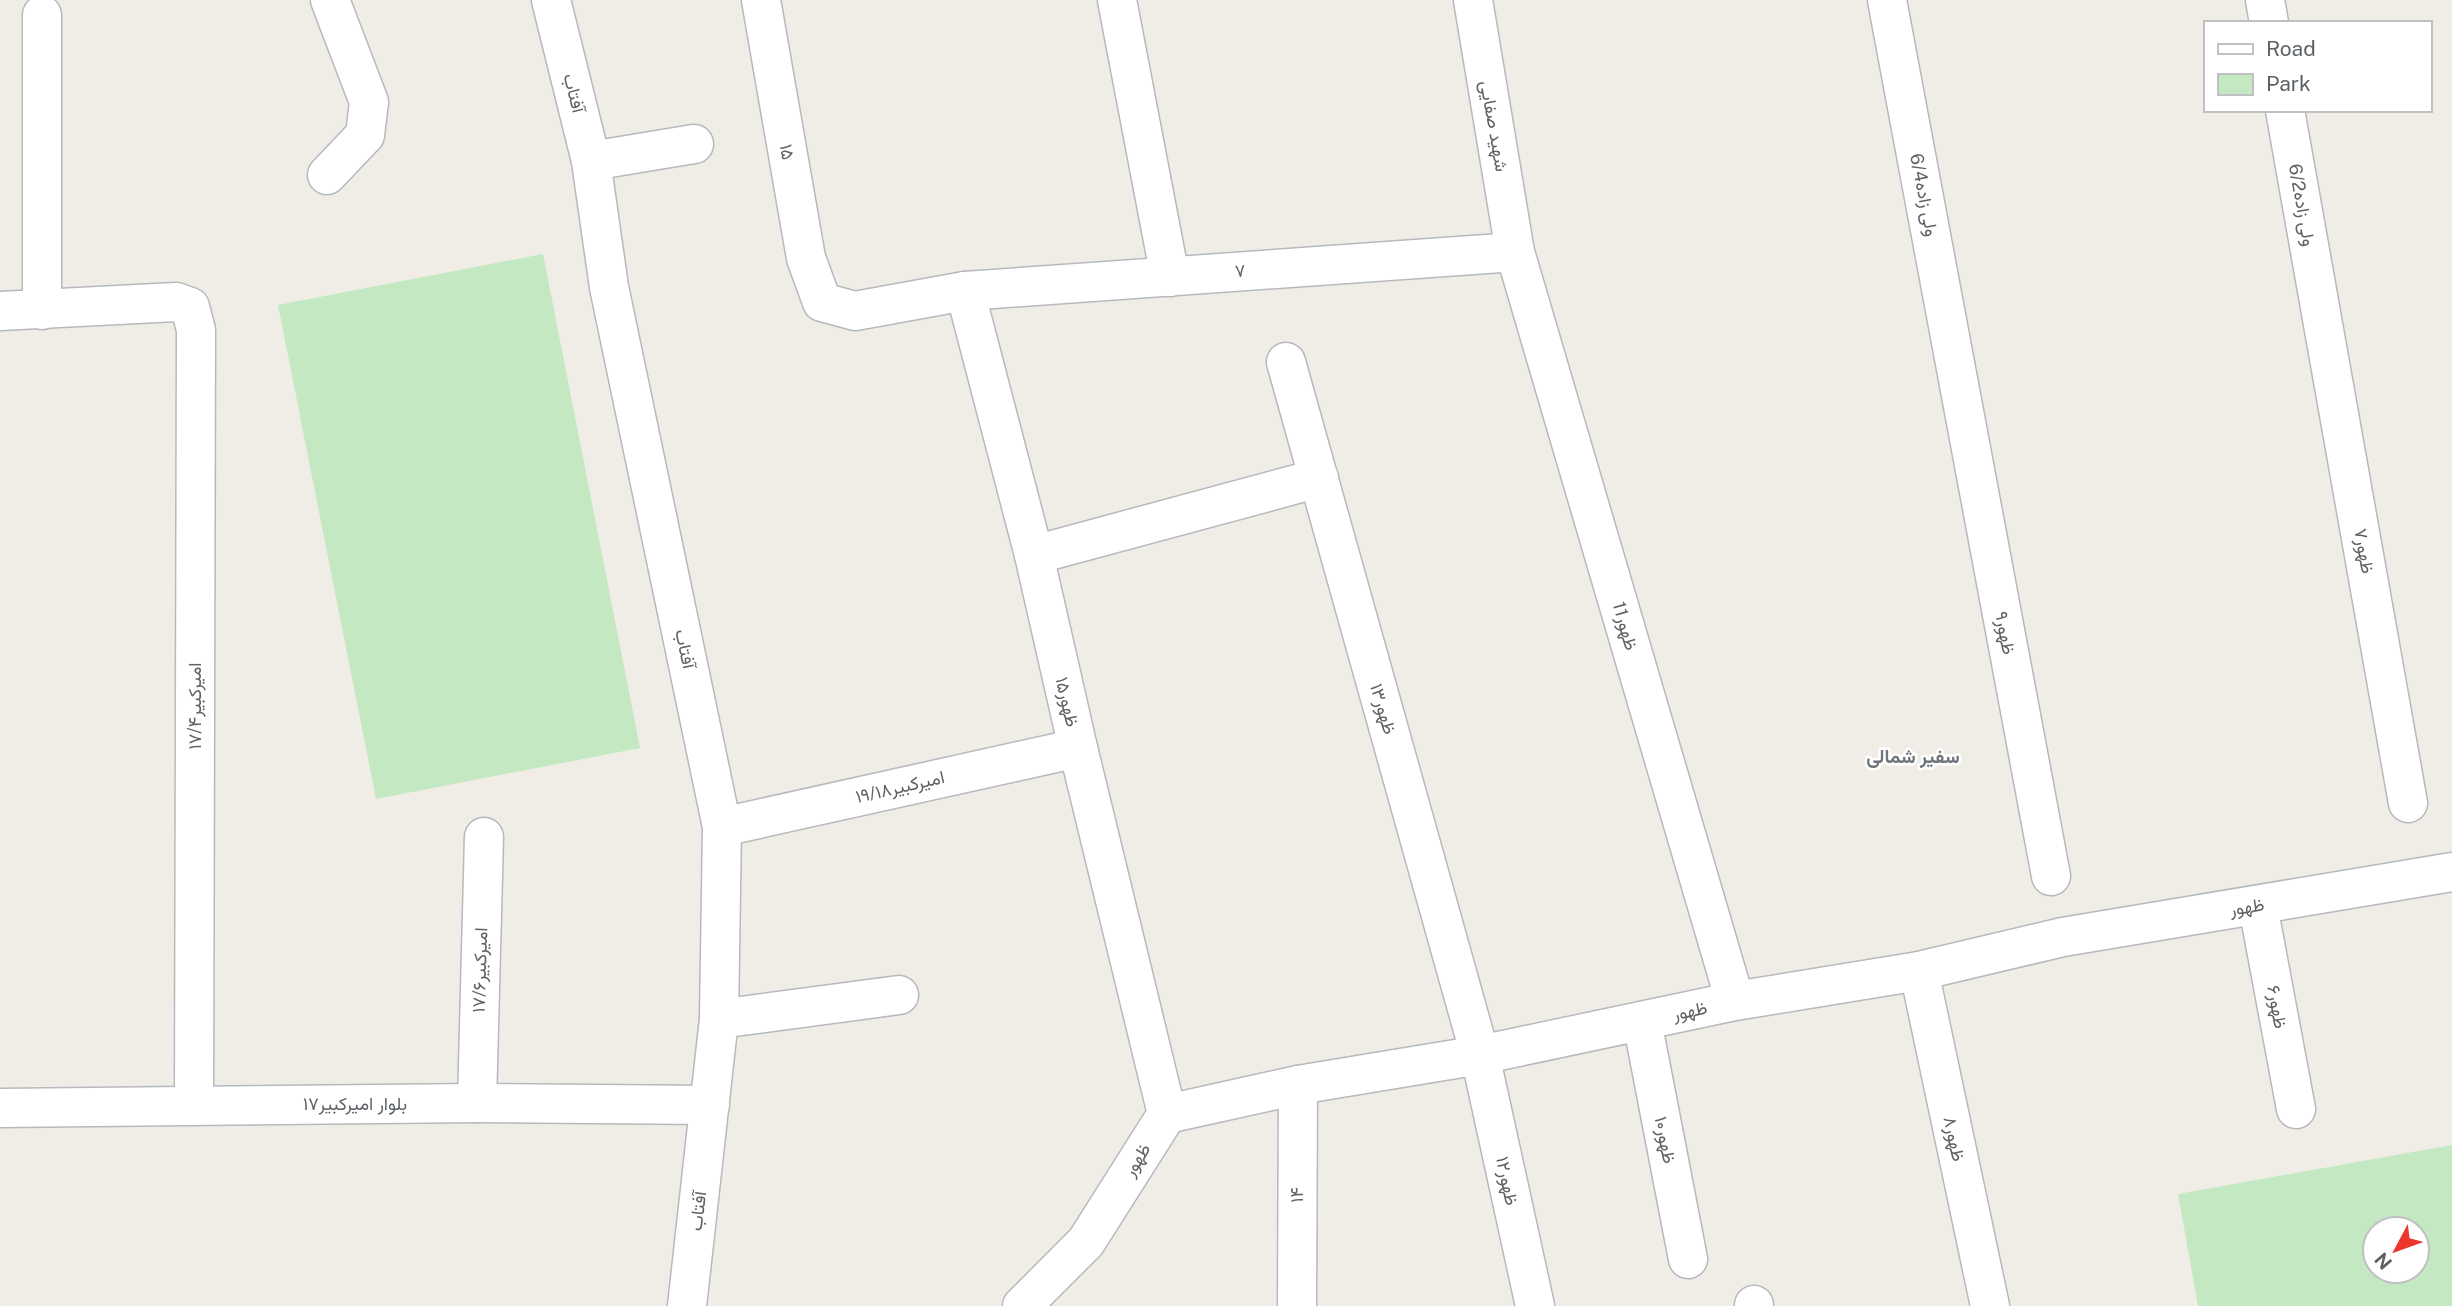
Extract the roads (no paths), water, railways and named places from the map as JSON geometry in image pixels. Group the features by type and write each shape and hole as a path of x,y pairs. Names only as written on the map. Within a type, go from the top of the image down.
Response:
{"street":[{"path":"327,175 365,135 369,102 330,0"},
{"name":"آفتاب","path":"551,0 592,161 609,287 722,827 719,1019 687,1306"},
{"name":"۱۵","path":"761,0 806,258 822,302"},
{"path":"1117,0 1170,276"},
{"name":"شهید صفایی","path":"1472,0 1515,252"},
{"name":"6/4ولی زاده","path":"1887,0 1960,389"},
{"path":"2265,0 2269,21"},
{"path":"0,311 42,310 43,15"},
{"name":"6/2ولی زاده","path":"2285,112 2319,300"},
{"path":"592,161 694,144"},
{"name":"۷","path":"822,302 855,311 965,291 1515,252"},
{"name":"11ظهور","path":"1515,252 1735,1001"},
{"name":"ظهور۱۵","path":"965,291 1034,555 1167,1114"},
{"name":"ظهور۷","path":"2319,300 2408,803"},
{"name":"امیرکبیر۱۷/۴","path":"42,310 176,302 190,307 195,330 194,1105"},
{"name":"ظهور۱۳","path":"1286,362 1480,1055"},
{"name":"ظهور۹","path":"1960,389 2051,877"},
{"path":"1034,555 1319,478"},
{"name":"امیرکبیر۱۹/۱۸","path":"722,827 1078,748"},
{"name":"امیرکبیر۱۷/۶","path":"477,1103 484,837"},
{"name":"ظهور","path":"1021,1306 1086,1242 1167,1114 1298,1085 1480,1055 1735,1001 1919,971 2063,937 2452,872"},
{"name":"ظهور۶","path":"2258,906 2296,1109"},
{"name":"ظهور۸","path":"1919,971 1990,1306"},
{"path":"719,1019 899,995"},
{"name":"ظهور۱۰","path":"1642,1021 1688,1259"},
{"name":"ظهور۱۲","path":"1480,1055 1535,1306"},
{"name":"۱۴","path":"1297,1306 1298,1085"},
{"name":"بلوار امیرکبیر۱۷","path":"0,1108 477,1103 710,1105"}],"district":[{"name":"سفیر شمالی","path":"1913,756"}]}
